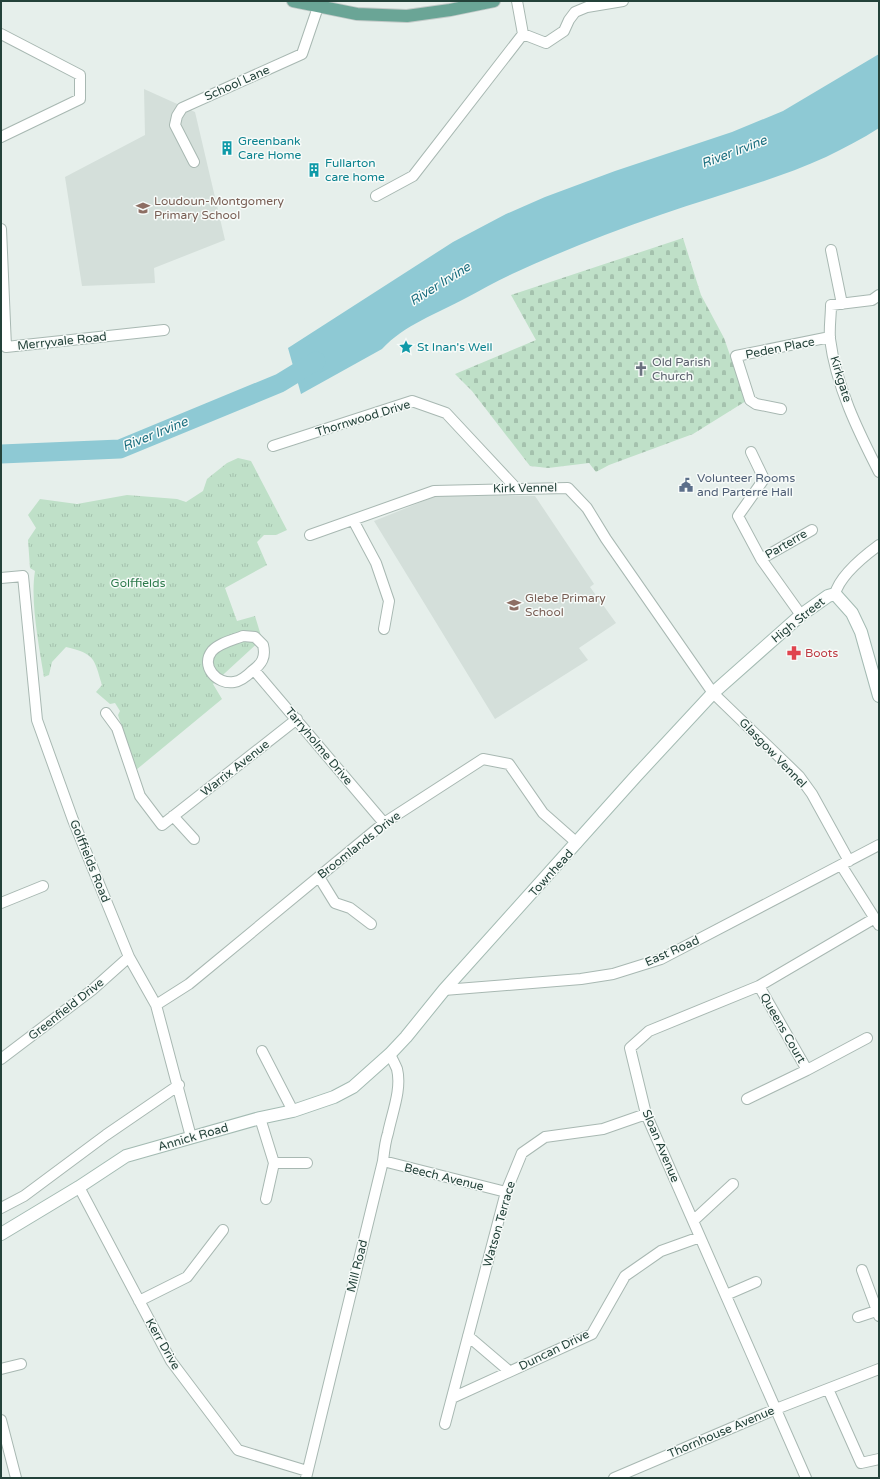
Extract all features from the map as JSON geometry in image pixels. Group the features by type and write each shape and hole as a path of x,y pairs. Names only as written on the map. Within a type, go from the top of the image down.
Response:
{"main road":[{"path":"293,1 357,14 407,16 450,10 494,1"},
{"path":"835,594 852,613 861,632 879,696"},
{"name":"High Street","path":"713,693 802,615 828,596 835,594"},
{"name":"Townhead","path":"390,1054 444,990 636,776 713,693"},
{"name":"Annick Road","path":"1,1234 79,1187 126,1156 260,1118 294,1111 334,1097 353,1087 390,1054"}],"street":[{"path":"376,196 413,176 523,34 517,1"},
{"path":"523,34 546,43 564,31 575,12 587,7 623,1"},
{"name":"School Lane","path":"194,162 175,125 177,116 182,108 302,54 318,6"},
{"path":"1,34 80,75 80,99 1,137"},
{"name":"Merryvale Road","path":"1,229 3,311 6,347 164,330"},
{"path":"831,250 842,304 872,300 879,295"},
{"name":"Kirkgate","path":"842,304 831,305 830,338 834,364 856,427 879,472"},
{"name":"Peden Place","path":"781,409 756,404 750,400 736,356 830,338"},
{"name":"Thornwood Drive","path":"273,446 412,400 446,413 516,488"},
{"name":"Parterre","path":"751,452 764,479 738,516 761,559 802,615"},
{"name":"Kirk Vennel","path":"310,535 434,491 568,488 588,508 606,539 713,693"},
{"path":"353,520 376,563 389,601 384,629"},
{"name":"Parterre","path":"761,559 812,530"},
{"name":"High Street","path":"835,594 841,580 858,562 879,545"},
{"name":"Golffields Road","path":"1,578 23,576 37,720 73,820 129,957 156,1005 192,1137"},
{"path":"243,636 251,636 261,642 264,650 264,656 261,664 254,670 239,681 227,683 214,676 211,672 208,663 209,656 214,649 222,644 243,636"},
{"name":"Tarryholme Drive","path":"254,670 384,823"},
{"name":"Glasgow Vennel","path":"713,693 799,776 812,794 845,863 877,921"},
{"name":"Warrix Avenue","path":"106,713 117,728 140,796 162,825 297,720"},
{"name":"Broomlands Drive","path":"156,1005 189,984 384,823 483,759 509,764 543,813 577,843"},
{"path":"174,816 194,839"},
{"name":"East Road","path":"444,990 581,979 613,974 661,958 879,845"},
{"path":"319,877 335,903 350,908 370,924"},
{"path":"1,903 43,886"},
{"name":"Sloan Avenue","path":"806,1478 646,1114 630,1048 649,1031 759,986 877,921"},
{"name":"Greenfield Drive","path":"1,1060 92,990 129,957"},
{"name":"Queens Court","path":"759,986 807,1070"},
{"name":"Queens Court","path":"748,1099 867,1038"},
{"path":"262,1051 294,1111"},
{"name":"Mill Road","path":"306,1475 383,1161 387,1134 397,1091 396,1067 390,1054"},
{"path":"1,1208 24,1196 106,1135 178,1085"},
{"name":"Watson Terrace","path":"445,1424 506,1192 522,1153 545,1137 604,1129 646,1114"},
{"path":"260,1118 274,1163 266,1198"},
{"name":"Beech Avenue","path":"383,1161 506,1192"},
{"path":"274,1163 307,1163"},
{"path":"693,1221 733,1184"},
{"name":"Kerr Drive","path":"79,1187 171,1361 238,1450 306,1475"},
{"path":"139,1301 187,1277 223,1230"},
{"name":"Duncan Drive","path":"452,1398 592,1334 625,1276 661,1251 700,1237"},
{"path":"858,1317 878,1312 862,1270"},
{"path":"726,1295 756,1282"},
{"path":"869,1289 879,1286"},
{"name":"Duncan Drive","path":"468,1336 509,1371"},
{"path":"1,1369 21,1364"},
{"name":"Thornhouse Avenue","path":"614,1478 776,1409 879,1369"},
{"path":"828,1389 861,1463 879,1459"},
{"path":"1,1420 4,1446 16,1478"}],"shaded area":[{"name":"Loudoun-Montgomery Primary School","path":"144,89 195,112 225,240 154,268 155,283 82,286 65,177 145,135"},
{"name":"Glebe Primary School","path":"436,496 535,496 594,584 590,587 616,623 579,648 588,660 495,719 374,521"}],"green space":[{"path":"683,238 701,295 724,338 746,401 693,434 609,465 596,472 589,463 548,468 530,466 472,391 455,374 536,340 511,295"},
{"name":"Golffields","path":"238,458 251,461 287,530 276,535 264,535 257,542 267,565 225,588 237,621 255,616 262,639 213,684 222,699 136,770 118,715 120,711 115,703 110,704 96,692 102,685 92,658 83,652 66,647 52,662 49,675 44,677 34,610 35,571 30,568 28,540 36,528 28,515 40,499 77,504 127,495 177,499 186,502 203,491 207,479 227,463"}],"water":[{"path":"879,54 879,128 866,136 806,166 623,228 530,266 411,326 400,333 382,349 301,394 288,348 453,242 506,214 545,197 615,171 732,132 783,111"}],"waterway":[{"name":"River Irvine","path":"1,454 120,449 280,383 316,361"}],"place":[{"name":"Greenbank Care Home","path":"227,148"},
{"name":"Fullarton care home","path":"314,170"},
{"name":"Loudoun-Montgomery Primary School","path":"143,208"},
{"name":"St Inan's Well","path":"406,347"},
{"name":"Old Parish Church","path":"641,369"},
{"name":"Volunteer Rooms and Parterre Hall","path":"686,485"},
{"name":"Glebe Primary School","path":"514,605"},
{"name":"Boots","path":"794,653"}]}
